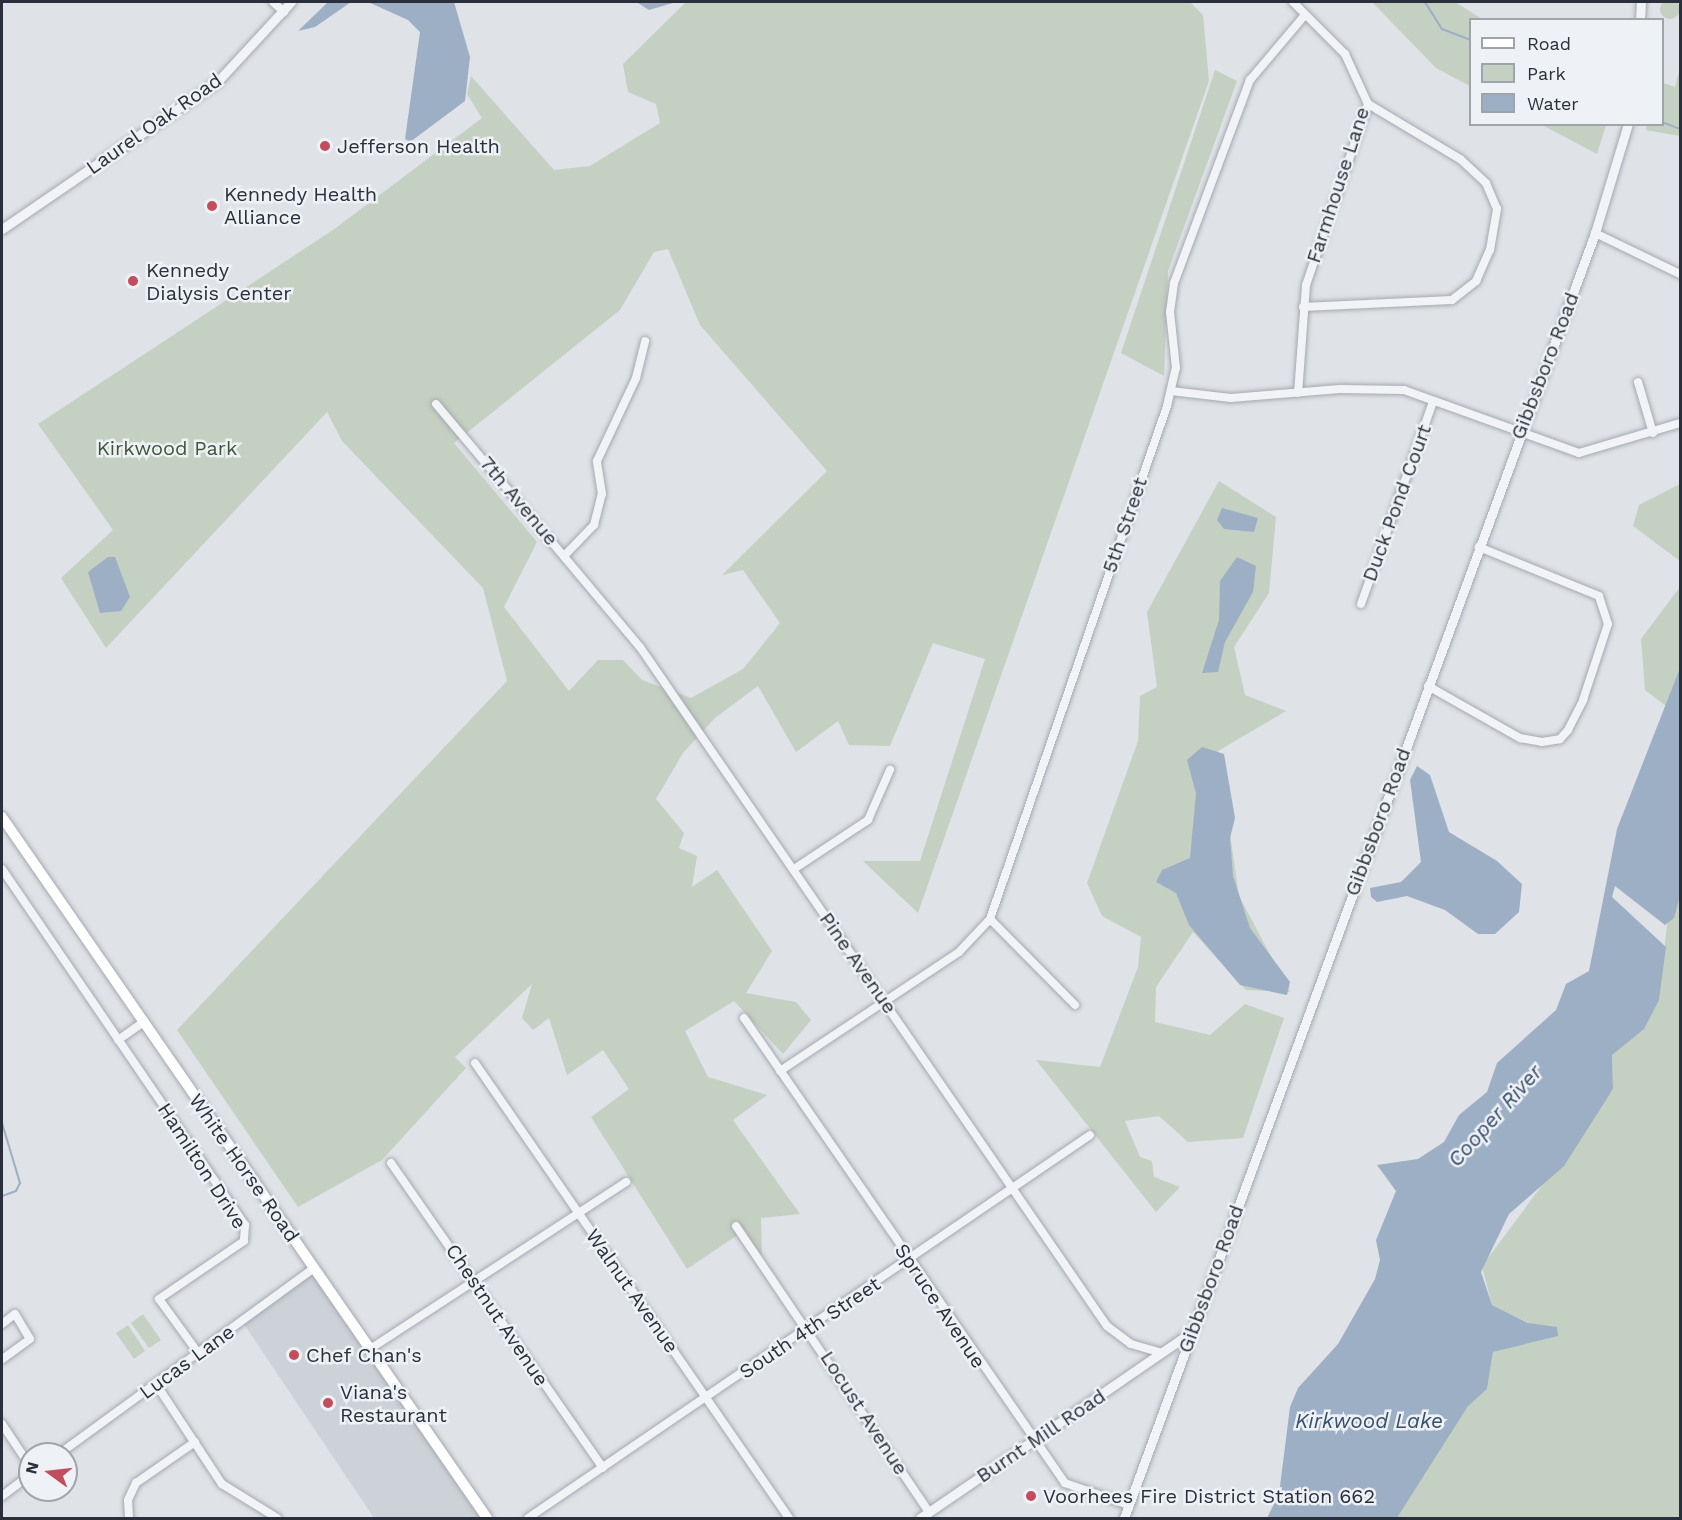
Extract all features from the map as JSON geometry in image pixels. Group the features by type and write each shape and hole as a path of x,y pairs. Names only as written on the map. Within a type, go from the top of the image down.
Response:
{"main road":[{"name":"White Horse Road","path":"2,817 487,1518"}],"street":[{"path":"273,2 284,12"},
{"name":"Laurel Oak Road","path":"2,229 218,81 291,2"},
{"name":"Farmhouse Lane","path":"1293,2 1304,16 1345,54 1368,104 1303,307 1298,393"},
{"path":"1640,18 1641,2"},
{"name":"5th Street","path":"780,1071 960,952 990,919 1172,391 1176,368 1174,283 1250,80 1304,16"},
{"path":"1303,307 1452,300 1476,281 1490,250 1497,209 1486,183 1460,159 1368,104"},
{"name":"Gibbsboro Road","path":"1124,1518 1519,433 1595,233 1627,126"},
{"path":"1595,233 1680,274"},
{"name":"7th Avenue","path":"436,404 565,555 594,525 602,494 597,461 636,378 645,341"},
{"path":"1638,382 1653,433"},
{"path":"1172,391 1231,398 1380,388 1404,390 1579,453 1653,433 1680,423"},
{"name":"Duck Pond Court","path":"1361,604 1433,402"},
{"path":"1428,686 1520,738 1542,742 1560,739 1568,730 1583,700 1608,624 1599,596 1479,547"},
{"name":"Pine Avenue","path":"565,555 640,647 1107,1326 1131,1344 1162,1353"},
{"path":"794,869 868,819 890,770"},
{"name":"Hamilton Drive","path":"2,869 248,1232 244,1241 159,1299 199,1354"},
{"path":"990,919 1075,1005"},
{"name":"Spruce Avenue","path":"744,1018 1033,1441 1065,1483 1129,1505"},
{"path":"118,1040 144,1023"},
{"name":"Walnut Avenue","path":"475,1063 577,1214 707,1397 789,1518"},
{"name":"South 4th Street","path":"528,1518 909,1260 1011,1186 1090,1135"},
{"name":"Chestnut Avenue","path":"391,1163 603,1468"},
{"path":"370,1349 626,1182"},
{"name":"Locust Avenue","path":"736,1226 808,1328 929,1512"},
{"name":"Lucas Lane","path":"76,1442 313,1269"},
{"path":"2,1324 15,1314 30,1339 2,1359"},
{"name":"Burnt Mill Road","path":"920,1518 1192,1332"},
{"path":"156,1384 227,1489 277,1518"},
{"path":"2,1424 18,1448"},
{"path":"129,1518 128,1500 136,1484 195,1442"},
{"path":"2,1496 18,1484"}],"shaded area":[{"path":"313,1269 487,1518 374,1518 242,1321"}],"green space":[{"path":"1670,-1 1677,2 1680,9 1677,16 1670,19 1663,16 1660,9 1663,2"},
{"name":"Kirkwood Park","path":"686,2 1190,2 1203,15 1209,81 918,913 863,861 920,861 985,659 933,643 890,746 849,745 838,721 796,752 758,686 715,718 683,753 656,799 684,833 679,848 697,856 692,887 717,870 772,951 746,993 796,1002 811,1020 783,1054 734,1001 685,1031 708,1077 767,1095 733,1120 800,1214 761,1218 762,1256 739,1234 687,1269 591,1117 629,1089 603,1050 567,1075 549,1018 533,1030 522,1018 532,984 455,1057 466,1068 382,1160 298,1207 177,1030 507,681 483,588 342,441 327,412 106,648 61,578 113,530 38,424 333,230 482,118 467,94 471,76 554,170 590,166 660,123 656,104 628,92 623,64","holes":["668,249 700,325 827,471 722,575 743,570 780,623 743,669 691,698 642,680 623,660 598,660 569,691 504,607 537,542 454,443 620,310 654,252"]},
{"path":"1372,2 1455,2 1480,18 1469,18 1469,85 1436,68"},
{"path":"1680,68 1680,136 1646,130 1647,126 1664,126 1664,83 1675,87"},
{"path":"1215,70 1237,81 1168,271 1164,376 1121,353"},
{"path":"1544,126 1606,126 1597,154"},
{"path":"1219,481 1276,517 1269,593 1234,647 1245,695 1286,711 1218,751 1239,896 1290,992 1246,990 1193,932 1156,987 1155,1022 1210,1035 1245,1004 1284,1018 1243,1138 1188,1142 1159,1116 1125,1121 1140,1157 1152,1161 1154,1177 1180,1187 1156,1212 1036,1060 1100,1067 1138,967 1141,937 1102,916 1087,883 1138,741 1140,696 1157,687 1147,612"},
{"path":"1680,484 1680,561 1633,526 1639,505"},
{"path":"1680,587 1680,678 1666,706 1645,690 1641,639"},
{"path":"1680,886 1680,1518 1397,1518 1468,1405 1487,1389 1493,1352 1556,1336 1492,1305 1482,1266 1613,1090 1612,1055 1659,1000 1667,925"},
{"path":"143,1314 161,1340 149,1348 131,1323"},
{"path":"128,1325 145,1351 134,1359 116,1333"}],"water":[{"path":"328,2 351,2 315,27 298,31"},
{"path":"368,2 454,2 470,57 465,101 410,142 405,139 420,32 408,20"},
{"path":"638,2 676,2 649,10 638,3"},
{"path":"1222,508 1258,518 1254,532 1224,529 1217,520"},
{"path":"108,557 115,557 130,597 121,611 100,613 88,572"},
{"path":"1237,557 1256,566 1253,592 1225,642 1218,672 1202,673 1219,620 1220,581"},
{"name":"Kirkwood Lake","path":"1680,668 1680,896 1674,918 1665,925 1615,886 1612,897 1666,947 1659,1000 1644,1029 1612,1055 1613,1089 1564,1166 1509,1214 1481,1272 1492,1305 1528,1323 1557,1327 1558,1336 1493,1352 1487,1389 1468,1406 1397,1518 1267,1518 1279,1494 1290,1407 1298,1388 1338,1344 1375,1279 1380,1260 1376,1240 1396,1191 1377,1165 1418,1159 1444,1142 1459,1115 1487,1092 1497,1063 1556,1010 1566,984 1589,971 1617,829"},
{"path":"1202,747 1224,754 1235,818 1230,838 1233,876 1250,928 1290,982 1287,995 1240,985 1189,925 1176,893 1156,882 1162,870 1190,858 1196,793 1187,760"},
{"path":"1417,766 1430,775 1449,832 1497,861 1522,884 1519,912 1495,934 1478,934 1445,910 1407,896 1377,902 1371,897 1370,888 1401,882 1421,862 1410,780"}],"waterway":[{"path":"1425,2 1442,29 1469,40"},
{"path":"1664,123 1680,129"},
{"path":"2,1123 20,1183 16,1191 2,1196"}],"place":[{"name":"Jefferson Health","path":"325,146"},
{"name":"Kennedy Health Alliance","path":"212,206"},
{"name":"Kennedy Dialysis Center","path":"133,281"},
{"name":"Chef Chan's","path":"294,1355"},
{"name":"Viana's Restaurant","path":"328,1403"},
{"name":"Voorhees Fire District Station 662","path":"1031,1496"}],"water label":[{"name":"Cooper River","path":"1495,1116"}]}
